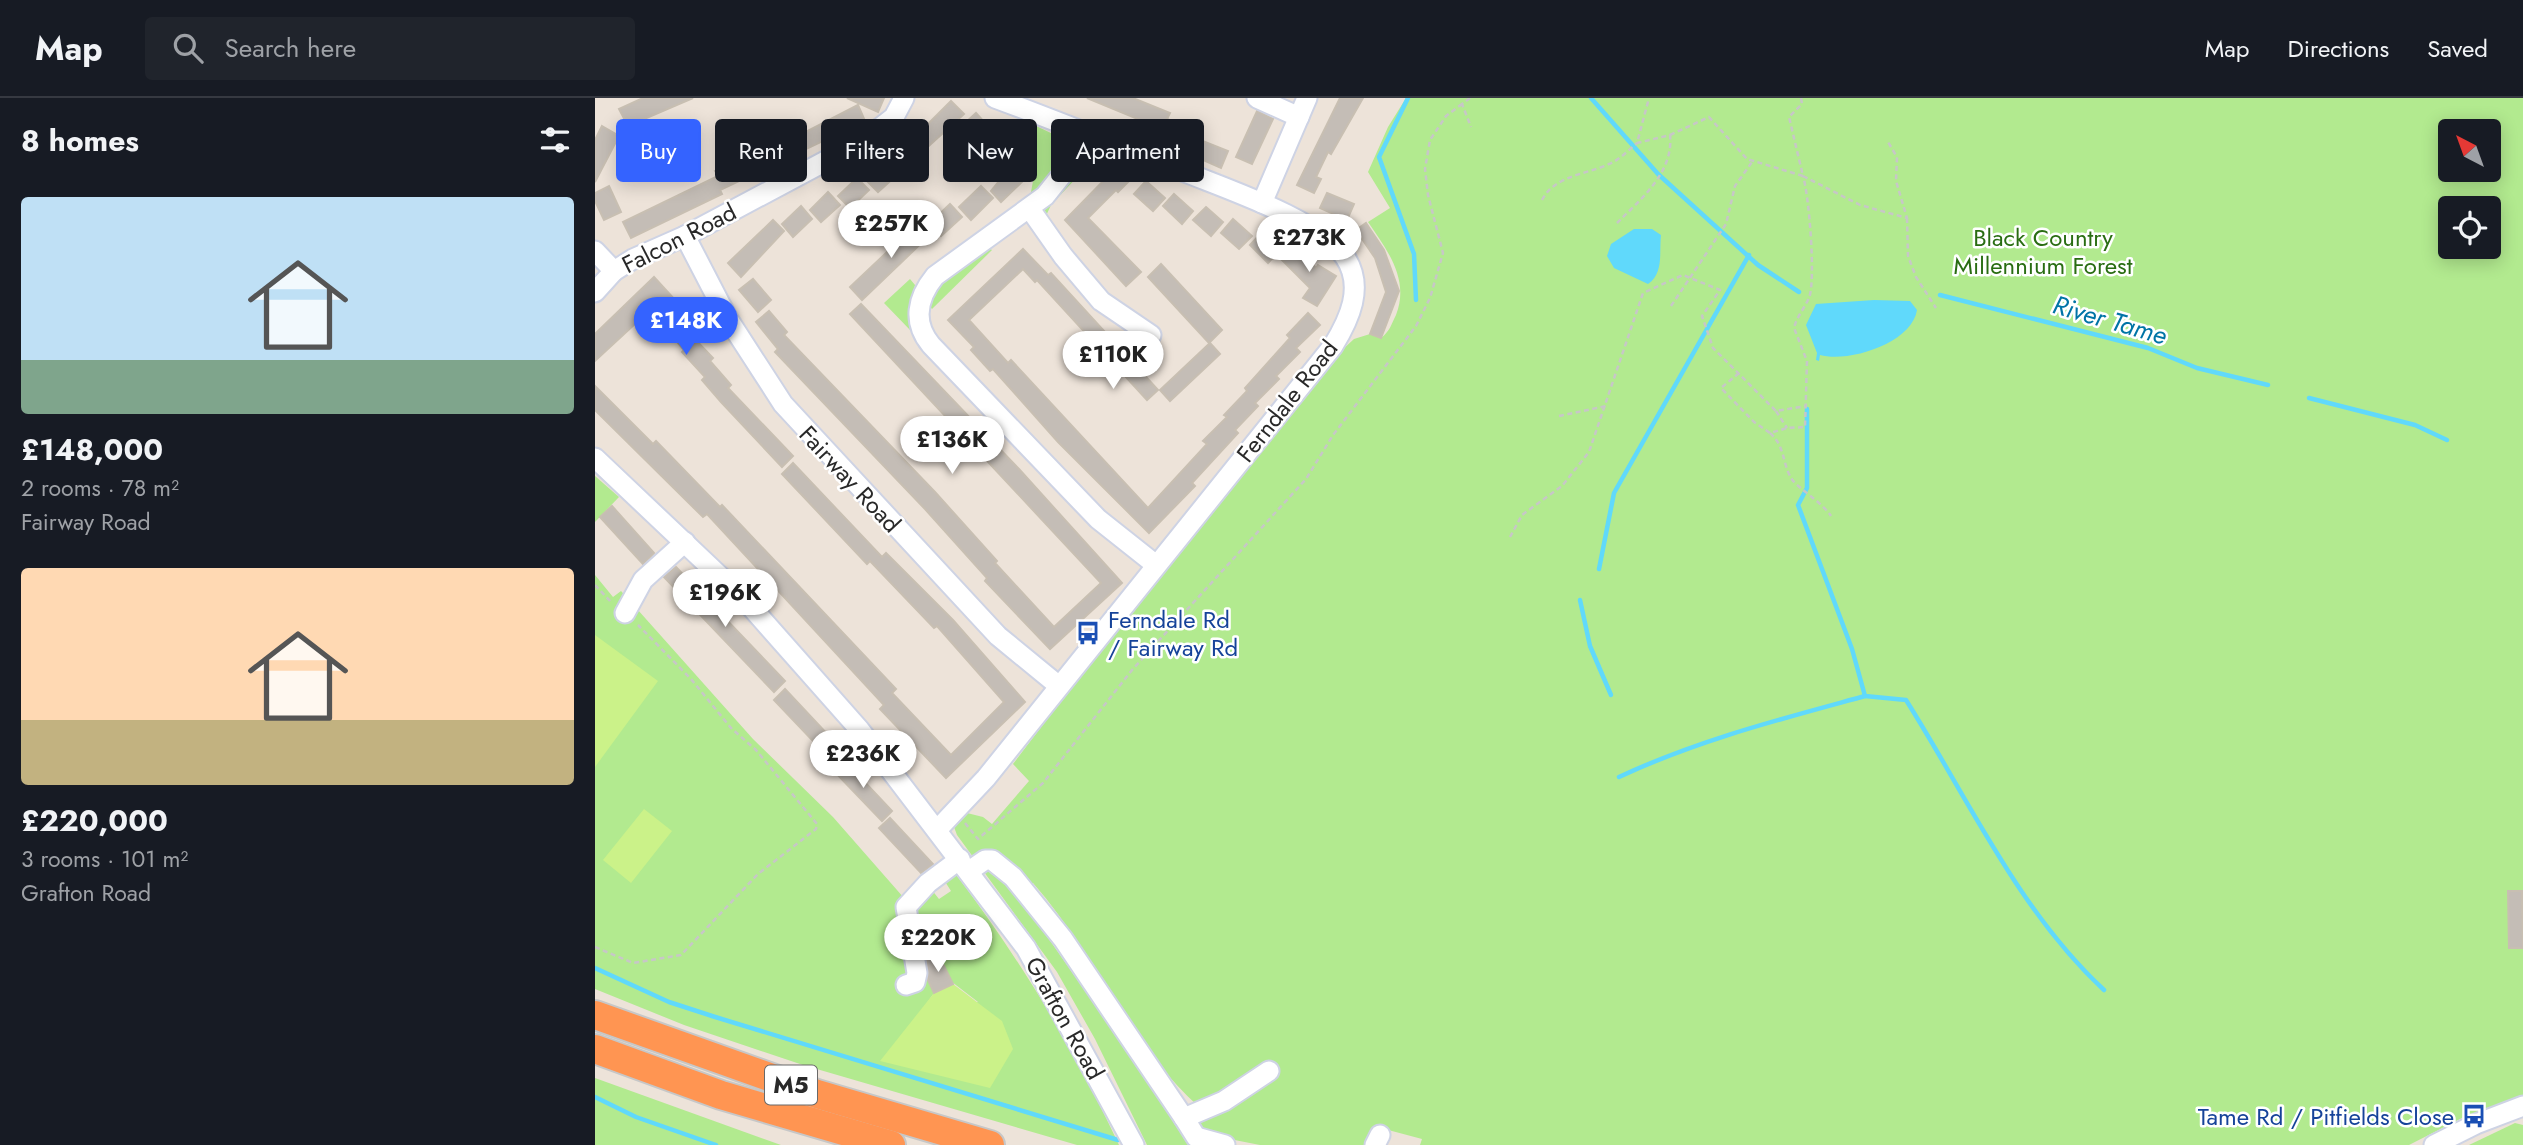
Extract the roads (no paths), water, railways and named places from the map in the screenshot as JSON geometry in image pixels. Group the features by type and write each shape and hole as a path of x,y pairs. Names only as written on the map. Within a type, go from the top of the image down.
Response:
{"highway":[{"name":"M5","path":"595,1015 817,1094 990,1145"},
{"name":"M5","path":"595,1049 721,1094 891,1145"}],"street":[{"name":"Falcon Road","path":"595,292 614,271 633,259 685,236 863,141 894,117 904,98"},
{"name":"Ferndale Road","path":"995,98 1051,119"},
{"path":"1257,98 1299,117"},
{"path":"1262,203 1307,98"},
{"name":"Ferndale Road","path":"937,830 986,778 1333,346 1349,320 1355,287 1345,258 1325,237 1262,203 1204,180"},
{"path":"1056,182 1030,209 935,276 920,304 922,335 1098,519 1156,565"},
{"path":"1030,209 1063,256 1101,301 1151,335"},
{"name":"Fairway Road","path":"685,236 728,319 783,404 998,636 1059,686"},
{"path":"595,251 614,271"},
{"name":"Grafton Road","path":"595,458 744,599 859,729 1026,948 1135,1145"},
{"path":"625,613 643,580 685,542"},
{"path":"906,985 915,982 917,973 906,907 928,883 964,865 992,860 1013,877 1063,939 1196,1137 1225,1145"},
{"path":"1184,1118 1224,1101 1269,1071"},
{"path":"2434,1145 2476,1124 2523,1106"}],"water":[{"path":"1634,229 1652,229 1661,235 1659,268 1648,284 1614,268 1607,256 1611,244"},
{"path":"1874,300 1910,301 1917,310 1913,322 1892,341 1877,348 1847,356 1820,355 1819,361 1816,360 1817,353 1806,325 1816,304"}],"waterway":[{"path":"1408,98 1379,157 1414,254 1416,300"},
{"name":"River Tame","path":"1591,98 1658,174 1758,265 1799,292"},
{"path":"1599,569 1614,493 1749,255"},
{"name":"River Tame","path":"1940,295 2148,348 2197,368 2268,385"},
{"name":"River Tame","path":"2309,398 2415,425 2447,440"},
{"path":"1807,409 1807,488 1798,505 1852,649 1865,696 1906,700 2020,889 2073,959 2104,990"},
{"path":"1580,600 1590,646 1611,695"},
{"path":"1619,777 1709,741 1865,696"},
{"path":"595,968 669,1002 1118,1140"},
{"path":"595,1097 636,1117 716,1145"}],"place":[{"name":"Ferndale Rd / Fairway Rd","path":"1088,633"},
{"name":"Tame Rd / Pitfields Close","path":"2474,1116"}],"park label":[{"name":"Black Country Millennium Forest","path":"2043,251"}]}
